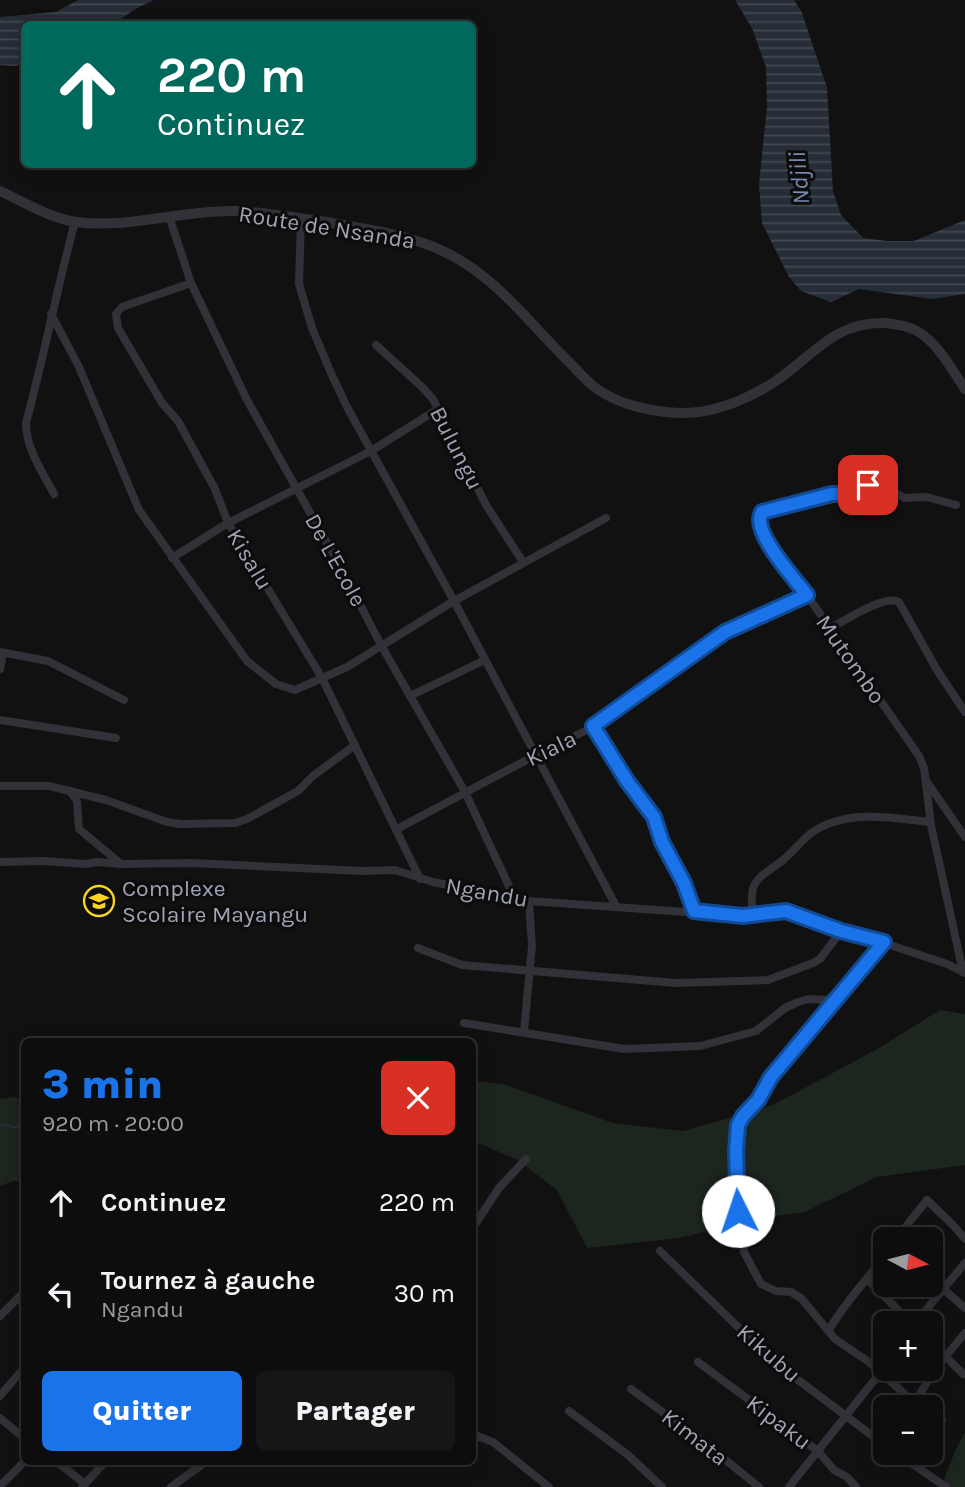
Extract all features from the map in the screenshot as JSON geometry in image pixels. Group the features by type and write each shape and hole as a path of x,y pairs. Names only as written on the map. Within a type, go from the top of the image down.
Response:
{"street":[{"name":"Route de Nsanda","path":"0,191 38,209 75,222 137,220 232,211 301,218 390,233 425,243 469,264 494,282 596,388 619,401 679,413 706,411 737,402 769,385 844,328 868,322 894,324 916,331 938,350 965,389"},
{"name":"De L'Ecole","path":"169,216 191,283 247,400 465,792 515,899"},
{"path":"301,218 299,284 312,328 347,407 454,601 616,906"},
{"path":"54,494 30,448 26,423 75,222"},
{"name":"Kisalu","path":"191,283 122,307 116,314 116,323 162,402 178,421 215,489 228,523 322,678 420,879"},
{"path":"51,314 79,368 139,510 247,661 286,689 295,690 347,667 454,601 606,518"},
{"name":"Bulungu","path":"376,345 422,387 438,409 444,426 486,505 523,562"},
{"path":"172,558 228,523 371,451 438,409"},
{"name":"Mutombo","path":"957,505 927,497 904,498 898,494 889,495 879,487 868,485 847,494 832,494 762,512 759,524 770,547 807,595 925,768 930,822 964,972"},
{"name":"Kiala","path":"397,830 593,726 725,632 807,595"},
{"path":"829,629 887,600 895,599 965,712"},
{"path":"0,669 2,653 48,661 124,701"},
{"path":"410,696 485,660"},
{"path":"0,720 117,738"},
{"path":"593,726 633,790 654,817 662,842 684,883 694,911"},
{"path":"0,786 48,786 106,800 167,822 235,823 298,791 319,771 355,745"},
{"path":"926,781 965,837"},
{"path":"70,792 77,801 79,829 121,864"},
{"path":"753,915 750,895 756,879 785,859 811,834 830,823 863,817 930,822"},
{"name":"Ngandu","path":"0,862 192,863 363,871 395,870 420,879 529,901 753,915 786,911 841,931 884,942 964,972"},
{"path":"524,1032 532,946 529,901"},
{"path":"418,948 462,965 665,983 736,983 768,980 813,963 820,959 841,931"},
{"path":"873,1366 835,1339 801,1298 791,1292 776,1291 761,1284 744,1252 739,1226 736,1175 738,1125 743,1116 758,1100 771,1077 884,942"},
{"path":"464,1023 631,1050 700,1046 756,1031 797,1002 809,999 828,1000 857,973"},
{"path":"476,1223 499,1188 526,1159"},
{"path":"906,1227 927,1200 965,1239"},
{"name":"Kikubu","path":"660,1251 773,1361 873,1436"},
{"path":"965,1263 943,1289 965,1308"},
{"path":"829,1330 842,1308 873,1271"},
{"path":"867,1279 900,1311"},
{"path":"0,1316 21,1295"},
{"path":"924,1311 936,1297"},
{"path":"922,1395 935,1369 965,1333"},
{"path":"943,1354 963,1374"},
{"name":"Kipaku","path":"698,1362 818,1451 834,1470 847,1477 856,1487"},
{"path":"0,1396 21,1372"},
{"path":"789,1487 873,1381"},
{"path":"889,1381 905,1395"},
{"name":"Kimata","path":"631,1389 759,1487"},
{"path":"569,1411 628,1455 663,1487"},
{"path":"0,1418 21,1436"},
{"path":"476,1435 504,1450 549,1487"},
{"path":"0,1486 21,1465"},
{"path":"60,1465 83,1485 102,1465"},
{"path":"170,1487 201,1465"},
{"path":"914,1465 946,1487"}],"shaded area":[{"path":"940,1010 965,1014 965,1165 876,1177 805,1212 766,1217 679,1238 587,1248 557,1190 516,1159 476,1142 476,1081 503,1084 613,1123 683,1131 771,1106 879,1048"},
{"path":"12,1097 21,1099 21,1182 13,1181 0,1186 0,1099"},
{"path":"965,1432 965,1487 941,1487 956,1449"}],"water":[{"path":"78,0 154,0 118,21 21,21 21,64 0,65 0,17 56,12"},
{"name":"Ndjili","path":"735,0 794,0 802,13 827,88 833,191 841,215 863,238 887,241 914,241 965,220 965,294 932,299 859,289 831,302 801,291 789,277 762,223 759,184 767,107 766,67 752,28"}],"waterway":[{"path":"0,1124 21,1128"}],"place":[{"name":"Complexe Scolaire Mayangu","path":"99,901"}],"route":[{"path":"738,1211 738,1125 796,1045 884,942 841,931 786,911 743,916 694,911 684,883 662,842 654,817 627,781 593,726 725,632 807,595 770,547 759,524 762,512 832,494 847,494 868,485"}]}
